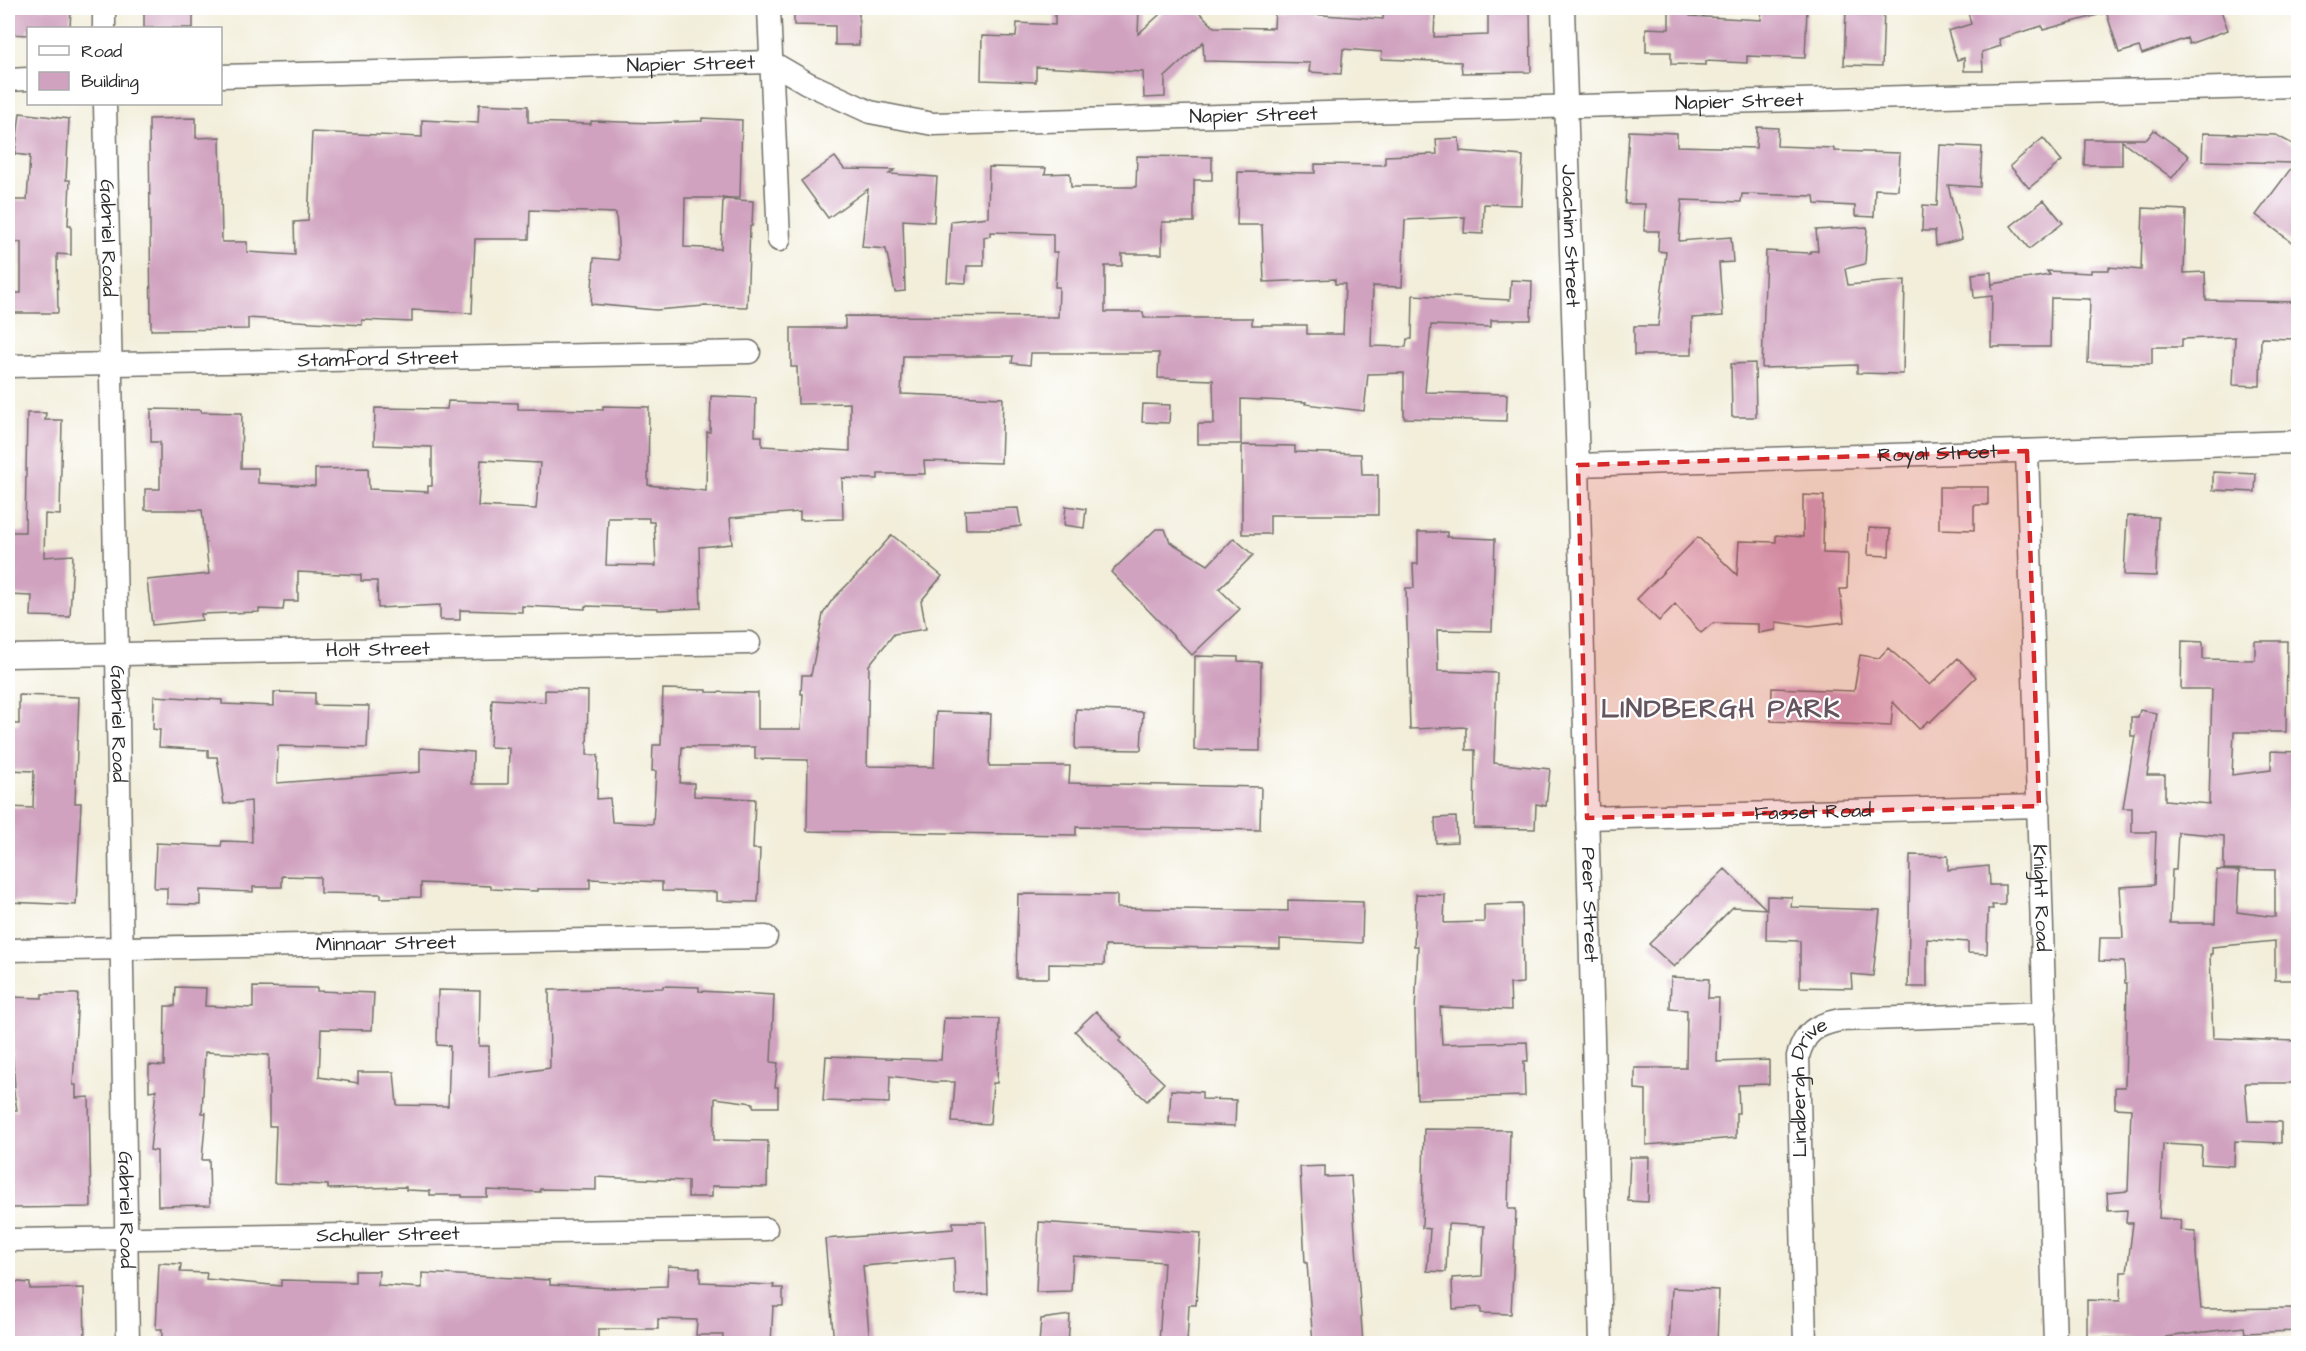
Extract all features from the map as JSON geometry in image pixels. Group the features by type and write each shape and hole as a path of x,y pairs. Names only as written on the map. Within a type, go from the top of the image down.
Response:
{"street":[{"path":"104,8 104,27"},
{"path":"769,8 776,127 779,240"},
{"name":"Joachim Street","path":"1563,8 1578,465"},
{"name":"Napier Street","path":"222,76 771,62 816,87 870,112 933,124 2298,86"},
{"path":"8,80 27,80"},
{"name":"Gabriel Road","path":"105,105 128,1344"},
{"name":"Stamford Street","path":"8,366 749,352"},
{"name":"Royal Street","path":"1578,465 2298,442"},
{"name":"Knight Road","path":"2027,451 2055,1344"},
{"name":"Peer Street","path":"1578,465 1601,1344"},
{"name":"Holt Street","path":"8,656 749,643"},
{"name":"Fasset Road","path":"1587,818 2039,806"},
{"name":"Minnaar Street","path":"8,950 766,937"},
{"name":"Lindbergh Drive","path":"1805,1344 1798,1056 1802,1042 1822,1023 1840,1020 2045,1013"},
{"name":"Schuller Street","path":"8,1240 766,1229"}],"highlighted area":[{"path":"2027,451 2039,806 1587,818 1578,465"}],"building":[{"path":"8,8 71,8 70,27 27,27 27,35 8,34"},
{"path":"144,8 193,8 193,27 144,27"},
{"path":"794,8 859,8 859,45 835,45 835,26 794,25"},
{"path":"1111,8 1139,8 1138,34 1167,8 1195,8 1214,27 1274,28 1275,8 1308,8 1308,14 1383,19 1384,8 1405,8 1404,10 1435,12 1434,37 1488,35 1488,8 1530,8 1531,72 1462,73 1461,62 1381,59 1382,52 1343,49 1341,74 1309,72 1310,63 1204,61 1203,42 1165,77 1165,97 1144,98 1143,72 1036,67 1036,82 981,80 982,36 1016,37 1017,23 1055,25 1055,11 1111,13"},
{"path":"1669,8 1690,8 1690,16 1761,20 1762,8 1807,8 1805,58 1747,56 1747,63 1706,61 1706,65 1671,64 1671,52 1646,52 1646,28 1669,29"},
{"path":"1846,8 1884,8 1882,66 1844,65"},
{"path":"1967,8 2104,8 2105,13 2043,30 2042,26 1999,39 2001,46 1982,52 1983,71 1964,71 1964,58 1957,60 1948,31 1971,24"},
{"path":"2105,8 2220,8 2228,30 2189,44 2187,38 2142,54 2139,47 2119,53"},
{"path":"479,104 528,106 528,122 591,124 591,121 653,123 702,121 702,118 742,120 740,198 685,198 684,247 721,249 723,199 753,201 747,307 704,306 656,310 591,304 594,258 619,260 616,213 530,210 529,239 475,239 472,313 412,310 412,322 362,320 362,325 248,318 248,329 151,330 149,119 196,118 196,138 220,137 222,242 247,242 247,252 295,255 294,222 308,221 312,132 422,137 422,120 478,123"},
{"path":"20,113 69,119 66,180 70,180 68,225 71,225 71,255 57,254 58,313 8,313 8,293 21,293 21,242 8,243 8,200 27,200 30,156 15,154"},
{"path":"1757,127 1778,128 1777,146 1900,153 1898,190 1875,189 1874,217 1855,216 1855,206 1815,204 1814,196 1742,194 1741,202 1682,200 1679,241 1731,237 1733,262 1719,263 1723,316 1692,318 1692,355 1634,355 1634,326 1658,326 1666,252 1658,251 1659,231 1644,231 1645,204 1625,204 1629,131 1677,133 1677,146 1756,148"},
{"path":"2154,130 2189,156 2172,178 2122,141 2122,165 2084,165 2085,139 2147,139"},
{"path":"2203,133 2276,135 2298,147 2298,247 2256,215 2295,163 2202,161"},
{"path":"1459,138 1460,151 1523,156 1521,205 1484,204 1483,234 1464,233 1465,217 1405,220 1402,287 1373,286 1371,346 1406,347 1407,339 1412,339 1413,295 1510,300 1511,280 1532,281 1531,320 1491,320 1491,327 1431,325 1425,392 1507,394 1506,421 1404,418 1404,373 1368,374 1364,411 1305,404 1306,402 1241,399 1241,444 1198,444 1198,424 1214,424 1213,380 1158,378 1159,353 1031,353 1030,365 1012,363 1013,356 903,356 901,394 1003,398 1001,463 924,461 925,474 878,474 878,479 842,478 843,519 800,520 800,512 730,518 732,544 699,547 701,608 658,610 658,608 585,606 585,609 522,606 522,612 460,610 460,620 440,620 440,605 378,608 377,581 361,581 361,575 298,572 298,601 284,601 283,610 259,609 259,612 201,614 202,620 152,625 147,580 209,574 202,510 145,510 145,489 160,489 160,442 151,442 151,409 242,413 241,468 258,468 258,483 315,486 315,469 368,468 369,489 428,492 428,486 432,486 432,447 374,445 375,408 447,409 448,401 518,403 518,409 603,410 603,406 649,407 648,485 706,491 707,432 710,432 711,396 756,398 755,436 762,436 762,446 850,451 850,403 798,404 797,367 791,367 791,328 845,328 845,316 1058,317 1059,287 1055,287 1057,252 1053,252 1053,234 990,232 990,236 984,237 984,266 967,266 966,283 947,282 951,221 988,217 989,167 1046,168 1045,174 1070,173 1071,187 1136,187 1137,156 1212,157 1212,180 1194,180 1194,222 1162,222 1162,254 1122,254 1122,266 1105,266 1105,312 1143,312 1144,318 1252,318 1252,325 1307,325 1307,334 1343,334 1345,284 1335,284 1335,279 1264,282 1262,225 1237,225 1238,172 1315,173 1315,164 1385,165 1385,156 1437,154 1436,139","holes":["481,460 540,463 536,509 478,506","608,518 649,518 649,522 654,522 656,566 606,565"]},
{"path":"2043,138 2062,161 2029,188 2010,166"},
{"path":"1940,145 1982,147 1980,187 1948,185 1962,239 1936,246 1935,231 1922,231 1923,205 1937,206"},
{"path":"835,157 844,169 895,170 889,174 937,177 934,222 903,220 905,291 895,292 886,249 862,247 868,189 828,218 801,181"},
{"path":"2044,200 2063,223 2029,249 2011,226"},
{"path":"2143,208 2186,210 2184,273 2205,272 2206,300 2298,302 2298,339 2261,338 2260,386 2233,385 2235,337 2182,339 2182,347 2152,347 2152,364 2088,363 2090,299 2051,298 2050,347 1991,347 1992,296 1974,298 1972,274 1991,272 1992,289 1992,284 2050,275 2047,271 2091,273 2091,270 2109,270 2109,267 2141,270"},
{"path":"1867,227 1865,264 1845,269 1848,285 1905,280 1903,374 1857,373 1857,365 1762,368 1766,251 1810,253 1818,251 1816,230"},
{"path":"1755,363 1756,417 1732,417 1731,364"},
{"path":"1143,404 1170,405 1169,423 1142,422"},
{"path":"27,413 46,413 45,420 62,420 60,515 45,514 44,557 73,555 70,617 31,616 32,596 8,595 8,532 25,532"},
{"path":"1242,445 1295,446 1295,452 1361,454 1362,475 1378,475 1378,515 1270,515 1270,534 1242,534"},
{"path":"2213,472 2256,474 2255,492 2213,490"},
{"path":"1939,487 1988,487 1988,505 1974,505 1974,530 1939,529"},
{"path":"1803,495 1824,496 1823,553 1848,554 1847,589 1840,589 1844,622 1810,626 1776,622 1776,630 1758,633 1758,624 1713,623 1701,633 1675,604 1659,621 1637,599 1698,537 1737,575 1739,541 1776,542 1776,535 1803,537"},
{"path":"1066,506 1086,509 1084,528 1064,525"},
{"path":"1018,508 1021,526 1000,529 966,529 965,510"},
{"path":"2127,516 2158,517 2156,576 2124,575"},
{"path":"1869,528 1890,529 1889,556 1868,555"},
{"path":"1156,529 1165,529 1170,542 1208,565 1234,538 1253,555 1219,589 1240,609 1192,655 1111,572"},
{"path":"1418,532 1447,532 1447,537 1495,539 1492,631 1437,630 1438,671 1497,673 1494,763 1550,769 1546,806 1536,804 1535,829 1474,828 1475,750 1466,750 1466,727 1410,729 1406,588 1414,588 1413,564 1418,564"},
{"path":"892,535 942,576 921,601 926,629 894,634 869,665 867,766 934,767 936,712 991,714 989,766 1070,766 1069,783 1261,787 1260,830 1076,827 1076,835 807,831 808,760 755,759 755,747 682,747 680,783 694,783 694,796 755,799 753,849 760,849 758,902 717,901 717,892 662,891 662,882 590,879 590,889 538,889 538,891 421,883 421,897 381,898 381,894 320,893 320,877 282,876 282,887 253,887 253,892 200,890 200,905 167,904 167,888 154,888 156,843 221,846 222,841 252,842 251,801 224,804 217,757 208,757 208,750 159,747 160,730 153,729 154,696 222,700 222,704 274,706 274,692 315,693 315,705 369,706 367,748 278,746 277,783 420,772 420,748 473,752 472,784 508,784 509,748 490,747 492,699 545,702 545,690 588,691 587,755 598,755 597,799 610,798 612,822 653,824 656,771 652,771 653,745 661,745 663,689 758,693 758,729 801,729 802,675 811,675 823,614 832,600 866,566"},
{"path":"2182,641 2203,642 2203,659 2255,660 2255,641 2287,641 2286,732 2234,732 2232,775 2271,770 2271,751 2298,752 2298,980 2275,980 2275,941 2212,947 2212,954 2210,954 2213,1038 2298,1041 2298,1083 2245,1083 2248,1121 2281,1122 2281,1143 2235,1141 2234,1166 2201,1164 2202,1146 2163,1144 2159,1218 2181,1220 2180,1230 2196,1231 2201,1309 2298,1308 2298,1331 2245,1333 2244,1327 2166,1337 2165,1344 2132,1344 2132,1338 2087,1338 2087,1300 2120,1301 2121,1272 2127,1272 2133,1223 2126,1223 2127,1210 2108,1211 2107,1193 2128,1191 2131,1109 2115,1108 2115,1087 2125,1087 2127,983 2125,983 2124,962 2099,961 2100,938 2123,938 2120,887 2154,885 2156,832 2132,832 2132,808 2123,808 2135,736 2131,736 2131,717 2138,717 2140,710 2157,713 2147,775 2165,775 2165,800 2209,804 2212,689 2181,689","holes":["2178,832 2224,836 2224,869 2275,870 2275,917 2237,912 2239,871 2217,870 2215,923 2170,923 2172,870 2176,870"]},
{"path":"1888,648 1930,685 1958,658 1976,677 1930,722 1928,721 1919,729 1893,702 1891,726 1771,721 1772,688 1854,691 1860,655 1879,658"},
{"path":"1195,656 1238,657 1238,661 1261,662 1260,751 1194,750"},
{"path":"19,695 79,697 75,803 81,803 76,905 8,902 8,807 33,808 34,771 8,770 8,724 19,724"},
{"path":"1076,709 1143,712 1141,750 1075,749"},
{"path":"1456,817 1457,842 1436,843 1435,818"},
{"path":"1910,855 1948,856 1948,870 1989,866 1990,885 2005,885 2005,905 1992,905 1993,909 1988,909 1987,954 1968,953 1968,942 1927,939 1927,987 1908,987"},
{"path":"1725,869 1766,909 1733,907 1674,967 1649,944"},
{"path":"1018,894 1117,895 1117,908 1288,911 1288,900 1363,902 1362,943 1280,939 1280,949 1105,946 1104,965 1049,964 1049,978 1016,978"},
{"path":"1416,894 1445,895 1444,923 1484,922 1484,905 1522,904 1523,983 1510,984 1511,1010 1440,1007 1442,1044 1527,1042 1528,1061 1524,1061 1525,1096 1417,1099 1415,1012 1418,946 1414,946"},
{"path":"1767,896 1792,897 1791,907 1880,910 1873,976 1851,974 1852,988 1800,987 1800,941 1766,940"},
{"path":"1671,977 1709,979 1708,998 1719,998 1717,1062 1769,1060 1769,1084 1738,1085 1739,1113 1736,1113 1736,1138 1646,1145 1646,1090 1635,1089 1635,1068 1686,1068 1687,1010 1670,1009"},
{"path":"663,986 699,987 699,991 774,995 771,1062 778,1063 775,1087 778,1087 778,1107 753,1107 753,1103 715,1098 714,1140 768,1141 767,1187 712,1186 712,1197 688,1197 688,1181 596,1177 596,1190 540,1189 540,1192 487,1190 487,1197 462,1197 462,1195 430,1195 430,1191 406,1190 406,1187 328,1189 328,1185 274,1183 276,1126 269,1126 269,1055 205,1052 202,1113 206,1113 202,1160 209,1160 210,1205 158,1206 157,1151 150,1150 156,1090 149,1091 149,1065 164,1066 165,1006 175,1006 176,987 206,988 205,1006 253,1008 253,987 317,988 317,991 374,993 372,1030 321,1029 319,1077 358,1083 358,1072 394,1072 397,1105 448,1106 450,1046 437,1045 438,990 480,991 479,1046 489,1046 489,1077 550,1068 549,990 663,988"},
{"path":"42,994 78,994 73,1085 76,1085 76,1098 89,1097 91,1207 8,1208 8,1110 17,1110 13,1087 15,1087 12,1050 8,1050 8,997 42,998"},
{"path":"1096,1011 1122,1038 1119,1041 1164,1083 1147,1101 1075,1031"},
{"path":"944,1018 999,1019 997,1083 993,1083 990,1124 952,1122 955,1082 935,1082 890,1076 889,1103 823,1101 826,1056 941,1060"},
{"path":"1171,1090 1202,1092 1202,1099 1236,1100 1235,1126 1169,1123"},
{"path":"1424,1129 1510,1130 1508,1209 1516,1209 1511,1314 1481,1313 1481,1307 1453,1309 1452,1278 1482,1276 1484,1226 1448,1224 1446,1272 1427,1271 1430,1229 1422,1228"},
{"path":"1630,1157 1649,1157 1648,1202 1628,1201"},
{"path":"1325,1166 1325,1177 1351,1176 1363,1344 1313,1344 1307,1263 1305,1263 1300,1167"},
{"path":"953,1222 986,1222 988,1294 955,1295 954,1258 863,1266 870,1344 834,1344 825,1239 953,1229"},
{"path":"1039,1222 1201,1233 1196,1305 1189,1305 1187,1344 1159,1344 1164,1262 1073,1256 1071,1291 1036,1292"},
{"path":"159,1263 181,1264 180,1272 207,1273 206,1279 281,1286 281,1280 355,1282 355,1271 379,1271 378,1285 422,1288 422,1273 550,1280 550,1285 609,1288 667,1286 668,1266 700,1268 700,1282 774,1285 773,1288 783,1288 783,1306 773,1306 771,1344 722,1344 723,1335 696,1335 697,1320 658,1319 658,1329 598,1329 598,1344 347,1344 262,1341 261,1344 205,1342 205,1344 162,1344 162,1329 156,1329"},
{"path":"8,1281 30,1283 30,1289 84,1288 85,1344 8,1344"},
{"path":"1672,1288 1719,1290 1717,1344 1669,1344"},
{"path":"1070,1315 1068,1344 1039,1344 1041,1319"}],"district":[{"name":"LINDBERGH PARK","path":"1721,709"}]}
